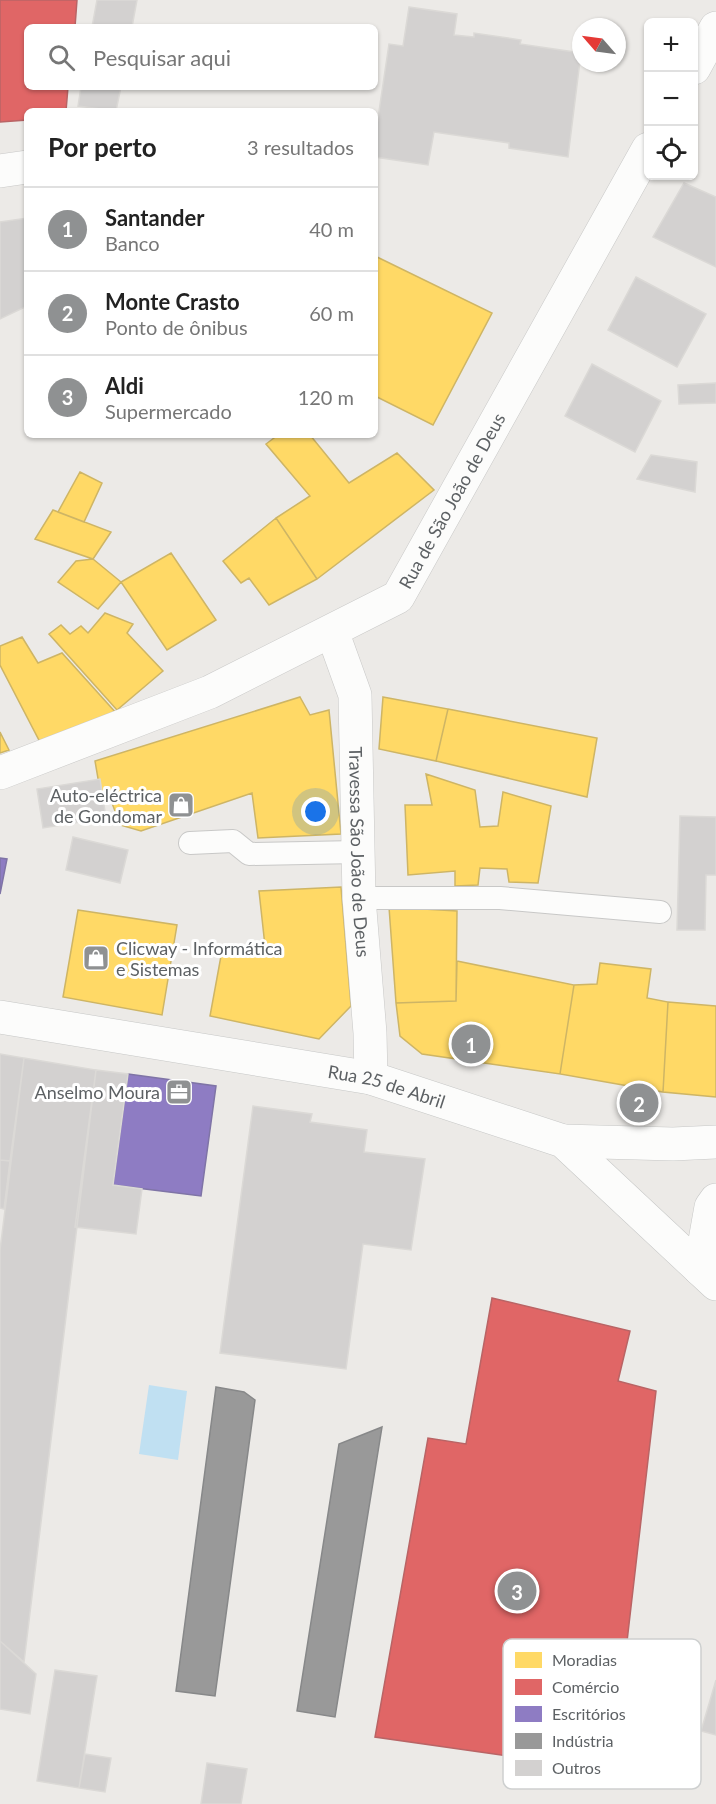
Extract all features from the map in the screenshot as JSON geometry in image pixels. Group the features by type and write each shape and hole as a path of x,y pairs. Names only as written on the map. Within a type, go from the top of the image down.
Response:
{"street":[{"path":"698,59 716,28"},
{"name":"Rua de São João de Deus","path":"0,773 210,692 398,597 644,156"},
{"path":"0,171 24,167"},
{"name":"Travessa São João de Deus","path":"332,631 355,695 359,898 371,1078"},
{"name":"Rua 25 de Abril","path":"0,1017 371,1078 563,1141 708,1276"},
{"path":"563,1141 673,1144 716,1142"},
{"path":"708,1276 711,1207 716,1200"}],"lane":[{"path":"190,843 233,841 249,854 358,852"},
{"path":"359,898 500,898 660,912"}],"water":[{"path":"149,1385 187,1391 178,1460 139,1454"}],"building: Moradias":[{"path":"378,257 492,313 433,425 378,398"},
{"path":"274,438 312,438 349,483 397,453 434,490 317,579 276,518 310,496 266,444"},
{"path":"80,472 102,483 84,522 58,512"},
{"path":"53,510 111,532 93,559 35,539"},
{"path":"276,518 317,579 269,605 249,578 241,583 223,561"},
{"path":"171,553 216,620 167,650 121,582"},
{"path":"93,559 121,582 98,609 58,582 76,561"},
{"path":"105,613 133,624 127,633 163,671 117,710 49,634 61,625 70,634 81,626 88,633"},
{"path":"22,637 38,663 62,653 117,714 41,744 0,665 0,646"},
{"path":"300,697 310,715 329,710 341,834 258,838 252,793 141,831 120,825 108,792 101,796 95,761"},
{"path":"383,697 448,709 436,761 379,749"},
{"path":"448,709 597,738 587,797 436,761"},
{"path":"0,732 9,750 0,753"},
{"path":"426,774 475,790 480,827 498,826 503,792 551,806 538,883 509,882 507,869 480,868 478,885 455,886 455,871 408,875 405,805 432,805"},
{"path":"341,887 351,1006 319,1039 210,1016 223,945 265,946 259,891"},
{"path":"389,907 457,911 456,1001 396,1003"},
{"path":"78,910 177,925 162,1015 63,997"},
{"path":"457,961 574,985 560,1074 422,1054 400,1036 396,1003 456,1001"},
{"path":"600,963 651,969 647,998 668,1002 663,1092 560,1074 574,985 597,984"},
{"path":"668,1002 716,1006 716,1097 663,1092"}],"building: Comércio":[{"path":"0,0 77,0 75,24 24,24 24,90 68,90 66,108 24,108 24,120 0,122"},
{"path":"492,1298 630,1331 618,1381 656,1391 627,1639 503,1639 503,1755 375,1737 428,1438 466,1444"}],"building: Escritórios":[{"path":"0,858 7,859 0,894"},
{"path":"128,1074 216,1086 201,1196 113,1185"}],"building: Indústria":[{"path":"216,1387 244,1392 255,1400 215,1696 176,1691"},
{"path":"382,1427 335,1717 297,1711 339,1444"}],"building: Outros":[{"path":"97,0 137,0 133,24 93,24"},
{"path":"409,7 457,14 454,35 474,37 474,33 521,40 520,44 572,52 572,72 579,72 568,157 509,148 509,143 434,132 428,165 378,157 378,118 389,44 403,46"},
{"path":"81,90 120,90 117,108 78,106"},
{"path":"684,183 716,197 716,267 653,237"},
{"path":"24,218 24,307 0,319 0,222"},
{"path":"636,277 706,314 677,367 608,330"},
{"path":"592,364 661,401 635,452 565,416"},
{"path":"716,383 716,403 679,404 678,385"},
{"path":"651,455 697,462 695,492 637,479"},
{"path":"100,779 106,818 43,828 37,789"},
{"path":"680,816 716,817 716,875 706,875 705,930 677,930"},
{"path":"73,837 128,850 120,883 66,870"},
{"path":"0,1054 24,1058 10,1161 0,1160"},
{"path":"24,1058 96,1070 24,1662 0,1641 0,1250"},
{"path":"96,1070 128,1074 113,1185 142,1189 136,1234 75,1227"},
{"path":"253,1106 312,1114 310,1122 367,1130 364,1152 425,1159 411,1250 363,1244 346,1369 220,1353"},
{"path":"0,1160 10,1161 4,1209 0,1208"},
{"path":"0,1641 36,1674 30,1714 0,1709"},
{"path":"55,1670 97,1676 79,1788 37,1781"},
{"path":"716,1680 716,1735 701,1731"},
{"path":"85,1754 111,1758 105,1792 79,1788"},
{"path":"207,1763 247,1769 241,1804 201,1804"}],"place":[{"name":"Auto-eléctrica de Gondomar","path":"181,805"},
{"name":"Clicway - Informática e Sistemas","path":"96,958"},
{"name":"Santander","path":"471,1044"},
{"name":"Anselmo Moura","path":"179,1092"},
{"name":"Monte Crasto","path":"639,1103"},
{"name":"Aldi","path":"517,1591"}]}
